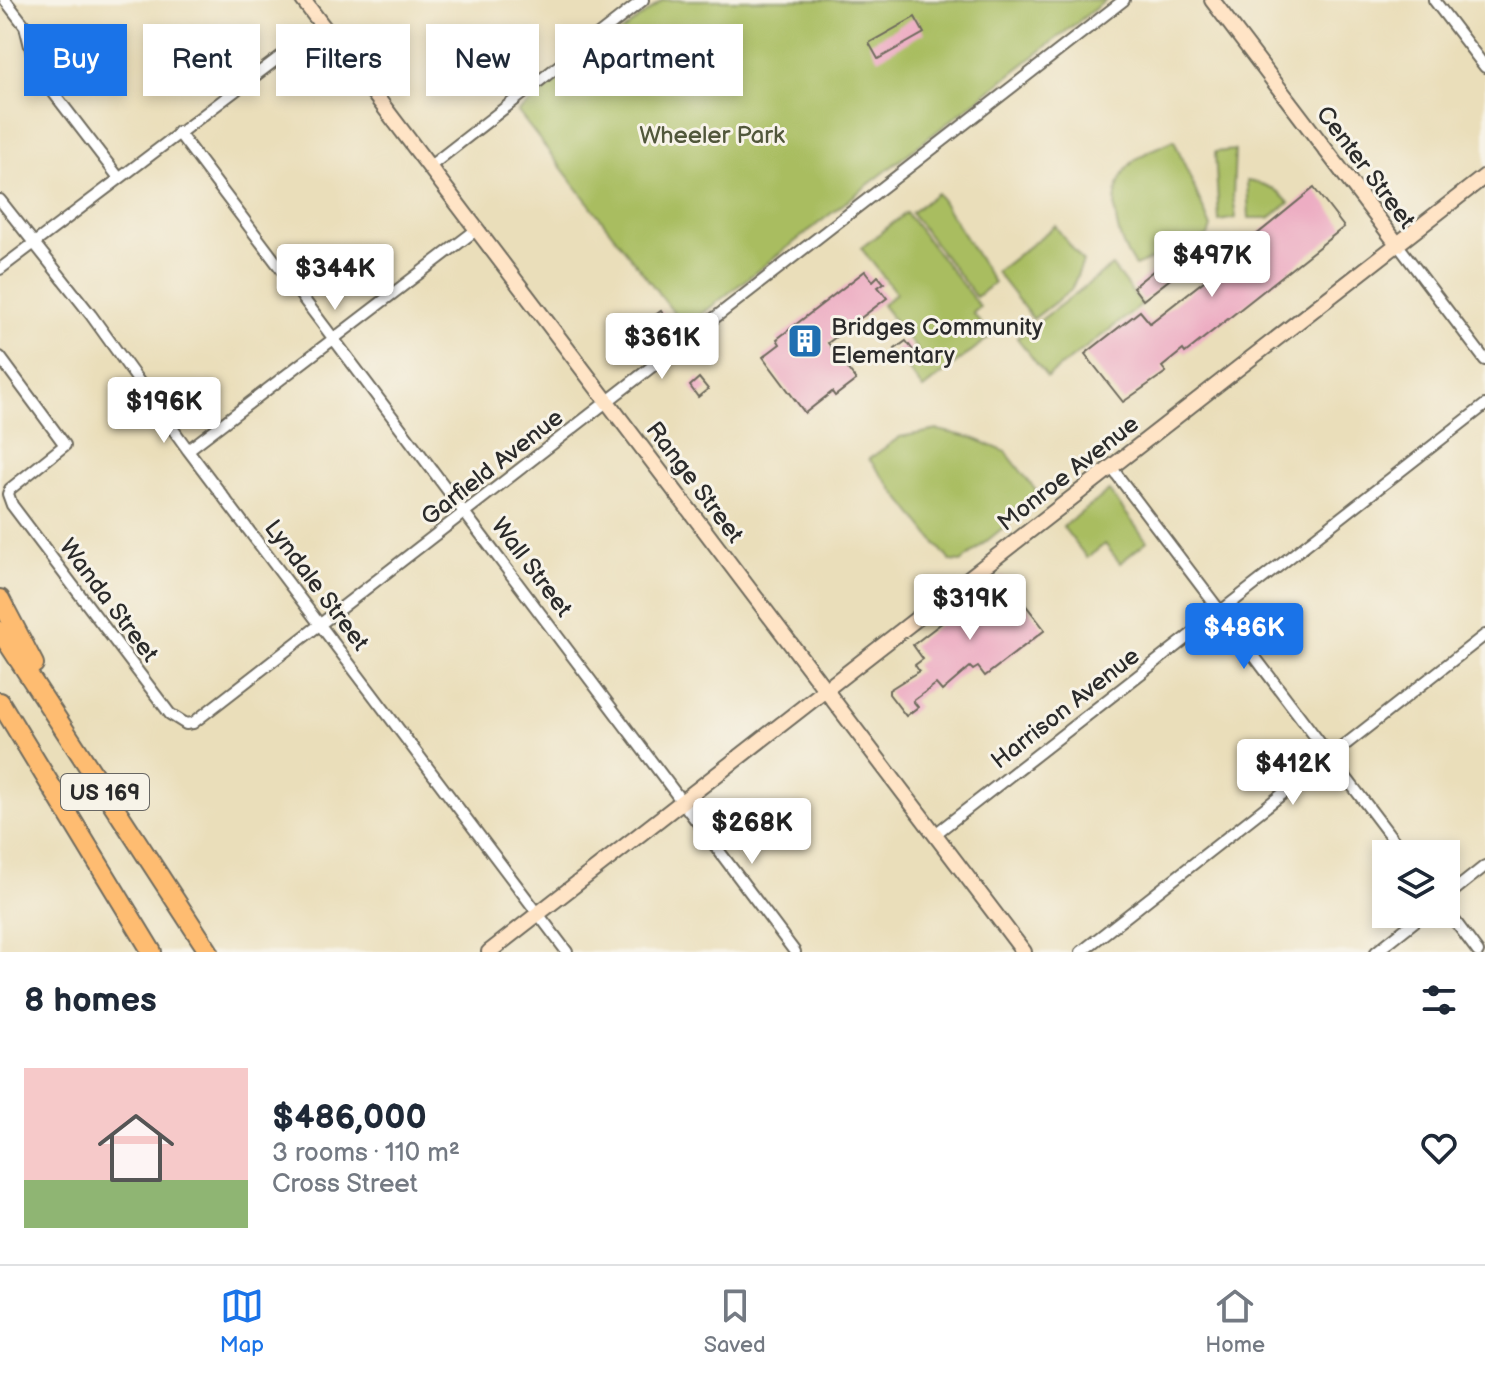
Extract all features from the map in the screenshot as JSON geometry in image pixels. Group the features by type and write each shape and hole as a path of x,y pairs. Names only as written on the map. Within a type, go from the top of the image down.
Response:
{"highway":[{"path":"0,599 84,758"},
{"name":"US 169","path":"0,631 209,952"},
{"name":"US 169","path":"3,708 152,952"}],"street":[{"path":"5,0 25,26 36,70 119,178"},
{"name":"Range Street","path":"303,0 321,24"},
{"path":"429,167 643,0"},
{"name":"Garfield Avenue","path":"186,724 200,720 1124,0"},
{"name":"Center Street","path":"1212,0 1485,360"},
{"path":"1434,0 1485,67"},
{"path":"0,269 276,59"},
{"name":"Range Street","path":"376,96 1024,952"},
{"name":"Wall Street","path":"178,132 795,952"},
{"name":"Monroe Avenue","path":"489,952 1485,176"},
{"name":"Lyndale Street","path":"0,200 91,315 188,450 567,952"},
{"path":"188,450 476,230"},
{"name":"Wanda Street","path":"0,357 65,445 15,483 8,494 12,505 170,714 186,724"},
{"name":"Harrison Avenue","path":"934,835 1485,405"},
{"path":"1111,467 1393,840"},
{"path":"1081,952 1485,635"},
{"path":"1460,886 1485,866"},
{"path":"1376,952 1406,928"},
{"path":"1460,928 1478,952"}],"green space":[{"name":"Wheeler Park","path":"663,0 1106,0 685,327 518,112 555,83 555,96 743,96 743,24 632,24"},
{"path":"1174,140 1211,227 1208,236 1135,266 1127,254 1117,225 1116,195 1120,180 1139,157"},
{"path":"1235,150 1233,196 1236,218 1219,221 1215,152"},
{"path":"1247,181 1270,188 1289,203 1269,218 1249,218"},
{"path":"937,193 994,283 976,297 911,213"},
{"path":"906,213 980,307 973,313 991,336 923,389 907,368 922,356 882,305 896,293 861,248"},
{"path":"1055,226 1083,262 1071,290 1033,319 996,272"},
{"path":"1112,266 1142,305 1047,377 1017,338"},
{"path":"938,430 973,438 1006,452 1041,497 961,562 950,561 869,459 900,437"},
{"path":"1109,491 1147,541 1120,563 1105,544 1087,558 1063,527"}],"building":[{"path":"915,17 924,33 878,59 869,43"},
{"path":"1314,188 1344,227 1185,353 1183,350 1162,367 1166,372 1123,402 1085,354 1140,311 1150,323 1250,245 1256,253 1264,247 1255,236"},
{"path":"1163,263 1174,276 1143,300 1133,287"},
{"name":"Bridges Community Elementary","path":"865,271 873,281 878,276 884,283 878,287 887,298 828,343 856,380 835,396 832,392 805,413 763,357 780,344 777,339"},
{"path":"661,311 671,325 653,338 641,321"},
{"path":"906,341 916,354 905,362 895,349"},
{"path":"699,378 708,389 698,397 690,386"},
{"path":"1003,576 1045,630 985,676 978,667 973,670 970,667 942,691 936,684 913,701 918,707 906,716 889,690 919,671 915,665 923,659 913,645"}],"place":[{"name":"Bridges Community Elementary","path":"805,341"}]}
